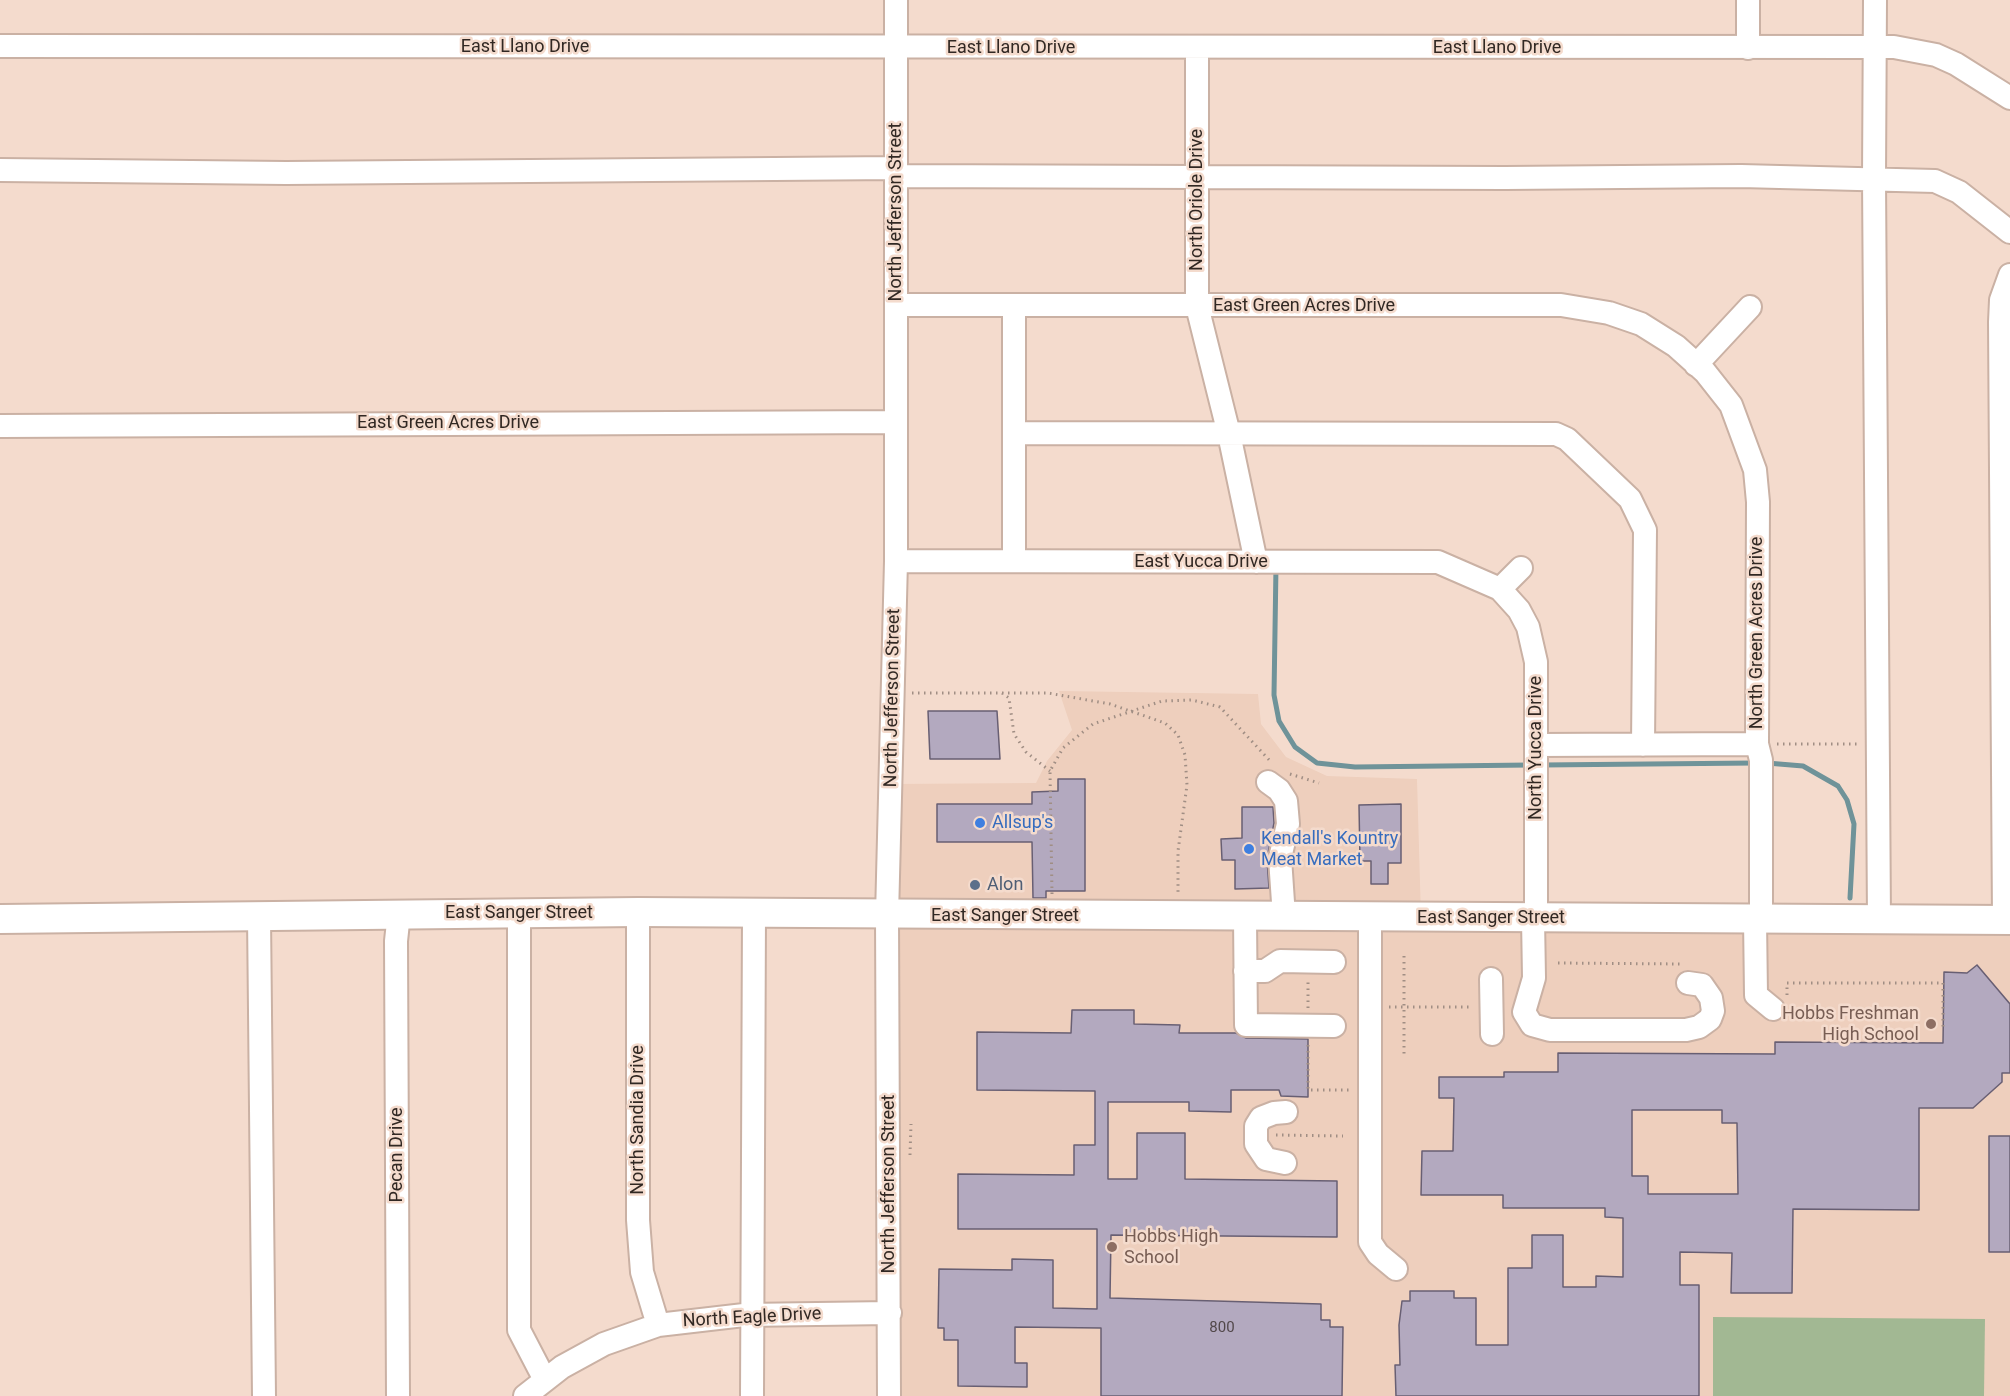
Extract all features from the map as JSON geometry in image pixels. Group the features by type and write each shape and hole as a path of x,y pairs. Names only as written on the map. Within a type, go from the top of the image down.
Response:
{"main road":[{"name":"East Sanger Street","path":"0,919 638,912 1178,917 2007,920"}],"street":[{"name":"North Jefferson Street","path":"889,1396 887,915 896,561 896,0"},
{"path":"1748,0 1748,48"},
{"path":"1875,0 1879,920"},
{"name":"East Llano Drive","path":"0,46 1894,47 1936,55 1956,64 2010,99"},
{"name":"North Oriole Drive","path":"1197,48 1197,306 1229,434 1256,562"},
{"path":"0,170 286,173 896,172 1505,178 1741,176 1874,178 1935,181 1959,192 2010,232"},
{"path":"2007,920 2000,322 2001,300 2010,275"},
{"name":"East Green Acres Drive","path":"896,305 1582,307 1641,324 1676,346 1696,365"},
{"path":"1014,305 1014,561"},
{"path":"1696,365 1750,307"},
{"name":"North Green Acres Drive","path":"1696,365 1705,372 1731,405 1755,471 1758,502 1760,759 1756,995 1780,1004"},
{"name":"East Green Acres Drive","path":"0,426 896,422"},
{"path":"1014,433 1556,434 1567,439 1630,499 1645,530 1643,745"},
{"name":"East Yucca Drive","path":"896,561 1438,562 1500,589"},
{"path":"1500,589 1521,568"},
{"name":"North Yucca Drive","path":"1500,589 1519,610 1528,627 1536,662 1534,918 1548,975 1526,1003 1526,1019 1532,1025 1550,1030 1686,1030 1699,1027 1710,1019 1713,1011 1711,998 1688,973"},
{"path":"1536,760 1643,745 1760,759"},
{"path":"1275,773 1279,790 1286,801 1288,824 1280,858 1284,917"},
{"name":"North Sandia Drive","path":"638,912 638,1220 642,1272 658,1324"},
{"name":"Pecan Drive","path":"398,1396 396,941 399,913"},
{"path":"519,913 519,1330 545,1380"},
{"path":"752,1396 754,914"},
{"path":"259,915 264,1396"},
{"path":"1245,917 1246,1025 1334,1026"},
{"path":"1370,917 1370,1242 1378,1254 1396,1269"},
{"path":"1245,971 1265,971 1280,962 1334,962"},
{"path":"1491,980 1492,1034"},
{"path":"1285,1163 1266,1160 1256,1144 1256,1126 1261,1118 1274,1113 1286,1112"},
{"name":"North Eagle Drive","path":"525,1396 562,1367 604,1344 658,1324 751,1315 890,1313"}],"path":[{"path":"893,693 1048,693 1110,704 1165,723 1178,735 1185,755 1187,784 1178,851 1178,917"},
{"path":"1001,693 1009,698 1014,734 1026,752 1050,771"},
{"path":"1052,916 1050,771 1063,748 1093,724 1162,701 1192,700 1220,707 1275,773 1319,783"},
{"path":"1760,759 1878,744"},
{"path":"1404,956 1404,1056"},
{"path":"1308,970 1308,1090 1364,1090"},
{"path":"1548,975 1688,973"},
{"path":"1780,1004 1787,983 1943,983 1943,1028"},
{"path":"1370,1007 1491,1007"},
{"path":"910,1155 911,1124"},
{"path":"1256,1135 1343,1136"}],"shaded area":[{"path":"1059,691 1258,694 1261,724 1286,757 1327,776 1417,779 1421,917 2010,920 2010,1396 887,1396 891,784 1036,783 1047,761 1072,730"}],"green space":[{"path":"1713,1317 1985,1319 1984,1396 1713,1396"}],"building":[{"path":"928,711 997,711 1000,759 930,759"},
{"path":"1058,779 1085,779 1085,891 1046,891 1046,898 1033,898 1032,842 937,842 937,804 1032,804 1032,792 1058,791"},
{"path":"1401,804 1401,863 1388,863 1388,884 1371,884 1371,861 1360,861 1359,805"},
{"name":"Kendall's Kountry Meat Market","path":"1242,807 1273,807 1274,823 1267,859 1269,888 1235,889 1235,860 1222,860 1221,839 1242,838"},
{"name":"Hobbs Freshman High School","path":"1977,965 2010,1004 2010,1073 2002,1073 2002,1082 1973,1108 1919,1108 1919,1210 1793,1209 1792,1293 1731,1293 1732,1253 1680,1252 1680,1285 1699,1285 1699,1396 1396,1396 1395,1365 1400,1365 1399,1325 1402,1301 1410,1301 1410,1291 1454,1291 1454,1298 1476,1298 1476,1345 1508,1345 1508,1268 1532,1268 1532,1235 1563,1235 1563,1287 1596,1287 1596,1276 1623,1277 1623,1218 1605,1217 1605,1208 1503,1208 1503,1195 1421,1195 1422,1151 1453,1151 1454,1098 1439,1098 1439,1077 1504,1077 1504,1072 1558,1072 1558,1053 1775,1054 1775,1042 1943,1043 1944,972 1967,973","holes":["1632,1110 1722,1110 1722,1123 1737,1123 1738,1194 1648,1194 1648,1176 1632,1176"]},
{"path":"1072,1010 1134,1010 1134,1024 1180,1025 1179,1033 1236,1033 1246,1038 1308,1039 1308,1097 1281,1096 1279,1090 1231,1090 1231,1112 1189,1111 1189,1102 1108,1102 1108,1179 1137,1179 1137,1133 1185,1133 1185,1179 1337,1181 1337,1237 1111,1235 1110,1298 1321,1304 1321,1320 1330,1320 1330,1327 1343,1327 1342,1396 1101,1396 1101,1328 1015,1327 1015,1363 1027,1363 1027,1387 958,1386 958,1340 944,1340 944,1328 938,1328 939,1269 1012,1270 1012,1259 1053,1260 1053,1308 1097,1309 1097,1229 958,1229 958,1174 1074,1175 1074,1145 1095,1145 1095,1091 977,1090 977,1032 1071,1033"},
{"path":"1989,1136 2010,1136 2010,1252 1989,1252"}],"waterway":[{"path":"1276,566 1274,695 1279,721 1295,747 1317,763 1355,767 1530,765"},
{"path":"1542,765 1755,763"},
{"path":"1767,763 1803,766 1838,786 1847,800 1854,824 1850,898"}],"place":[{"name":"Allsup's","path":"980,823"},
{"name":"Kendall's Kountry Meat Market","path":"1249,849"},
{"name":"Alon","path":"975,885"},
{"name":"Hobbs Freshman High School","path":"1931,1024"},
{"name":"Hobbs High School","path":"1112,1247"}]}
